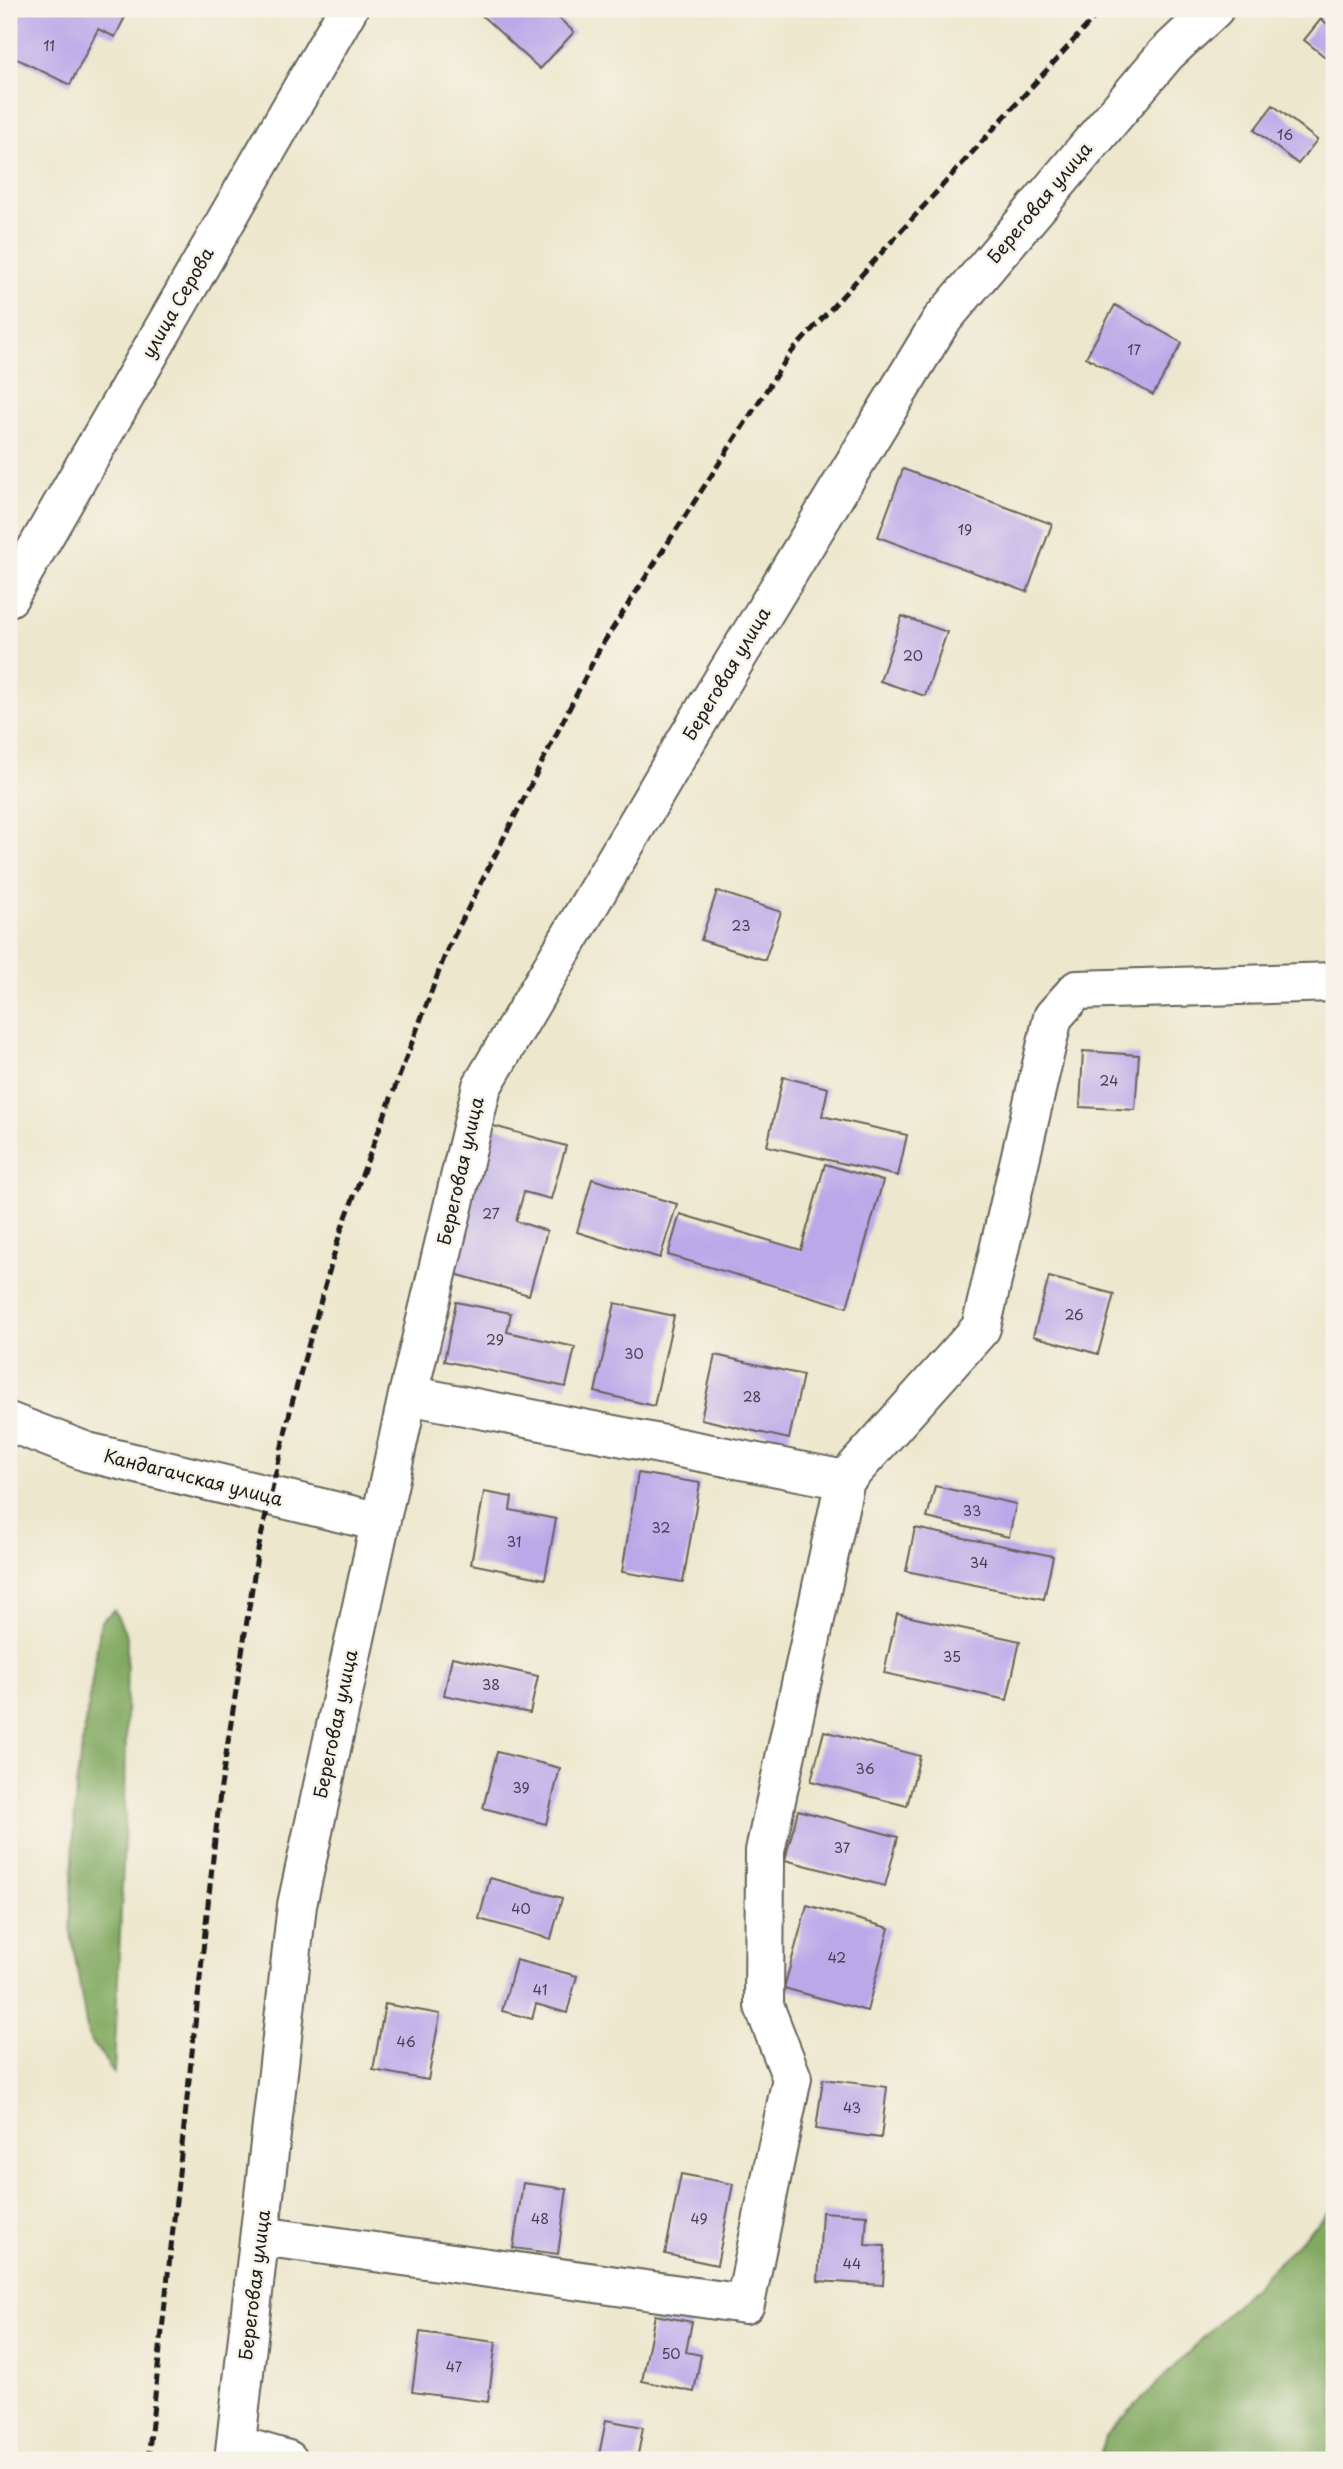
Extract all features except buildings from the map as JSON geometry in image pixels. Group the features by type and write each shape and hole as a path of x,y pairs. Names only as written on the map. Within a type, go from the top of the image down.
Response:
{"street":[{"name":"улица Серова","path":"9,597 348,9"},
{"name":"Береговая улица","path":"235,2453 298,1905 408,1395 482,1086 683,746 941,321 1166,54 1214,9"},
{"path":"261,2236 745,2304 792,2078 764,2006 765,1851 845,1480 981,1328 1053,1017 1077,990 1334,982"},
{"path":"408,1395 845,1480"},
{"name":"Кандагачская улица","path":"9,1422 87,1452 380,1522"},
{"path":"235,2453 288,2460"}],"green space":[{"path":"9,1504 14,1554 9,1563"},
{"path":"114,1610 127,1636 125,1816 114,2073 88,2036 70,1927 76,1786 101,1621"},
{"path":"1334,2206 1334,2460 1099,2460 1105,2436"}],"railway":[{"path":"148,2460 220,1793 258,1550 292,1403 340,1233 447,950 600,648 789,355 1102,9"}]}
